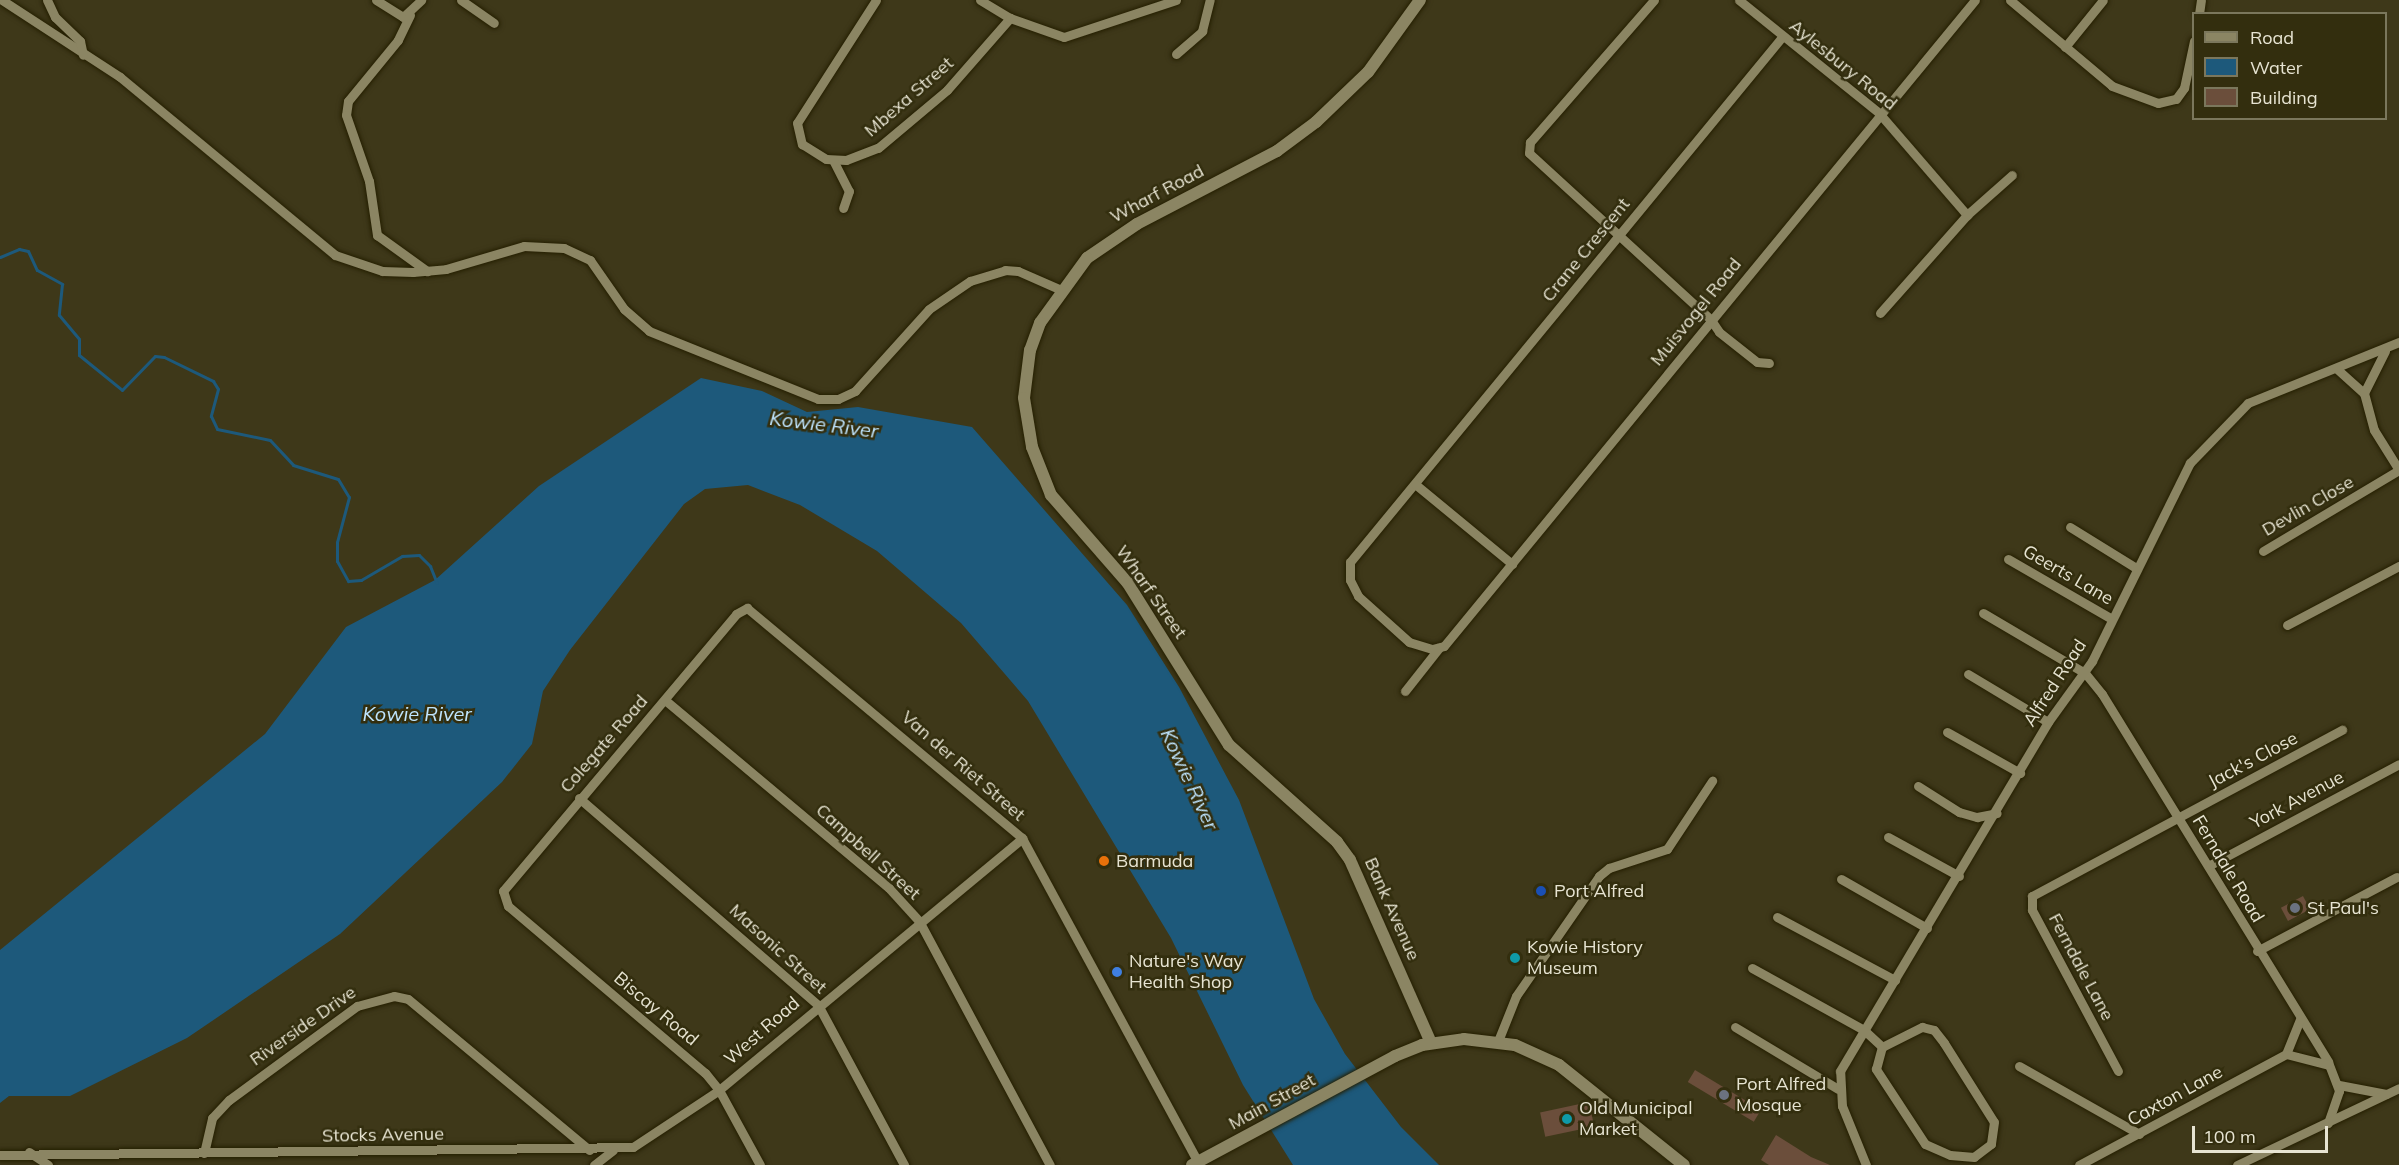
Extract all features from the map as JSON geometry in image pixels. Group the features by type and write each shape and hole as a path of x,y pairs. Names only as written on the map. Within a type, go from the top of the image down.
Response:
{"street":[{"path":"2,0 120,77 327,251 382,270 427,271 524,246 564,248 590,260 624,309 649,331 827,400 855,391 929,309 970,281 1005,270 1018,271 1061,290"},
{"path":"47,0 56,17 80,41 83,55"},
{"path":"376,0 399,16 410,15"},
{"path":"421,0 410,15 398,40 348,101 346,115 369,181 377,235 427,271"},
{"path":"460,0 494,23"},
{"path":"843,208 849,191 833,160 802,144 797,123 876,0"},
{"path":"980,0 1010,18 1052,35 1071,37 1176,0"},
{"path":"1176,54 1202,31 1210,0"},
{"name":"Wharf Road","path":"1044,481 1026,424 1026,366 1034,336 1061,290 1108,241 1270,155 1316,122 1368,72 1420,0"},
{"path":"1654,0 1530,142 1528,149 1534,160 1617,238 1753,359 1769,363"},
{"name":"Aylesbury Road","path":"1738,0 1879,113 1967,215"},
{"name":"Muisvogel Road","path":"1405,691 1512,564 1879,113 1975,0"},
{"path":"2010,0 2065,47 2126,93 2158,103 2170,102 2184,88 2192,46"},
{"path":"2065,47 2103,0"},
{"name":"Mbexa Street","path":"833,160 878,148 946,90 1010,18"},
{"name":"Crane Crescent","path":"1442,647 1417,646 1401,636 1358,596 1350,580 1350,562 1782,37"},
{"path":"1880,313 1967,215 2012,175"},
{"name":"Alfred Road","path":"1838,1089 1840,1071 1864,1030 1997,813 2048,722 2085,672 2190,463 2219,428 2259,397 2385,351 2399,342"},
{"path":"2364,393 2385,351"},
{"path":"2337,369 2364,393 2374,430 2399,470"},
{"name":"Devlin Close","path":"2263,551 2399,470"},
{"name":"Wharf Street","path":"1044,481 1137,596 1219,731"},
{"path":"1415,484 1512,564"},
{"path":"2070,527 2136,568"},
{"name":"Geerts Lane","path":"2008,559 2112,619"},
{"path":"2287,625 2399,566"},
{"name":"Van der Riet Street","path":"736,614 747,608 760,614 1022,838 1197,1164"},
{"path":"1983,613 2085,672"},
{"name":"Colegate Road","path":"504,899 509,879 665,700 736,614"},
{"name":"Ferndale Road","path":"2085,672 2210,865 2257,951 2330,1065 2339,1084"},
{"path":"1968,674 2048,722"},
{"name":"Campbell Street","path":"665,700 889,888 919,921 1050,1165"},
{"name":"Jack's Close","path":"2179,818 2342,730"},
{"name":"Bank Avenue","path":"1219,731 1345,851 1362,880 1431,1043"},
{"path":"1947,732 2020,773"},
{"name":"York Avenue","path":"2210,865 2399,764"},
{"path":"1498,1041 1516,996 1599,876 1609,868 1667,849 1712,781"},
{"path":"1918,786 1959,812 1977,817 1997,813"},
{"name":"Masonic Street","path":"579,798 818,1005 903,1165"},
{"name":"Ferndale Lane","path":"2118,1071 2031,902 2039,892 2179,818"},
{"path":"1888,837 1959,876"},
{"name":"West Road","path":"719,1090 919,921 1022,838"},
{"path":"2257,951 2397,877"},
{"path":"1841,879 1928,928"},
{"name":"Biscay Road","path":"504,899 719,1090 760,1165"},
{"path":"1778,916 1895,980"},
{"path":"1752,968 1864,1030 1882,1047"},
{"name":"Riverside Drive","path":"204,1153 212,1118 229,1100 357,1006 394,996 408,999 589,1150"},
{"path":"2300,1019 2286,1054 2330,1065"},
{"path":"1735,1027 1838,1089 1866,1165"},
{"path":"1922,1027 1934,1030 1994,1122 1985,1150 1961,1158 1925,1144 1876,1069 1882,1047 1922,1027"},
{"path":"1431,1043 1498,1041 1560,1065 1684,1165"},
{"name":"Main Street","path":"1197,1164 1370,1069 1431,1043"},
{"name":"Caxton Lane","path":"2079,1165 2286,1054"},
{"path":"2019,1066 2139,1134"},
{"path":"2328,1123 2339,1084 2386,1094"},
{"path":"2237,1165 2399,1088"},
{"name":"Stocks Avenue","path":"0,1155 29,1152 613,1150 652,1138 719,1090"},
{"path":"594,1165 613,1150"},
{"path":"29,1152 48,1165"}],"water":[{"name":"Kowie River","path":"701,378 762,391 807,412 858,407 972,427 1127,605 1179,687 1239,800 1314,999 1345,1054 1401,1127 1439,1165 1293,1165 1243,1085 1171,938 1028,701 961,623 877,551 800,505 748,485 705,489 684,504 570,650 543,691 532,744 502,782 340,934 187,1038 70,1096 9,1096 0,1103 0,950 265,734 346,627 435,580 539,486"}],"building":[{"name":"St Paul's","path":"2303,896 2310,909 2288,921 2281,908"},
{"name":"Port Alfred Mosque","path":"1695,1070 1761,1110 1754,1122 1688,1082"},
{"name":"Old Municipal Market","path":"1589,1102 1594,1126 1545,1137 1540,1112"},
{"path":"1776,1135 1811,1157 1830,1165 1769,1165 1761,1160"}],"waterway":[{"path":"0,257 19,249 28,251 37,270 62,284 59,315 79,339 79,355 122,390 155,356 164,357 213,381 218,389 211,416 217,429 270,440 293,465 338,479 349,497 337,542 337,561 348,581 361,580 402,556 419,555 430,566 437,583"}],"place":[{"name":"Barmuda","path":"1104,861"},
{"name":"Port Alfred","path":"1541,891"},
{"name":"St Paul's","path":"2295,908"},
{"name":"Kowie History Museum","path":"1515,958"},
{"name":"Nature's Way Health Shop","path":"1117,972"},
{"name":"Port Alfred Mosque","path":"1724,1095"},
{"name":"Old Municipal Market","path":"1567,1119"}]}
